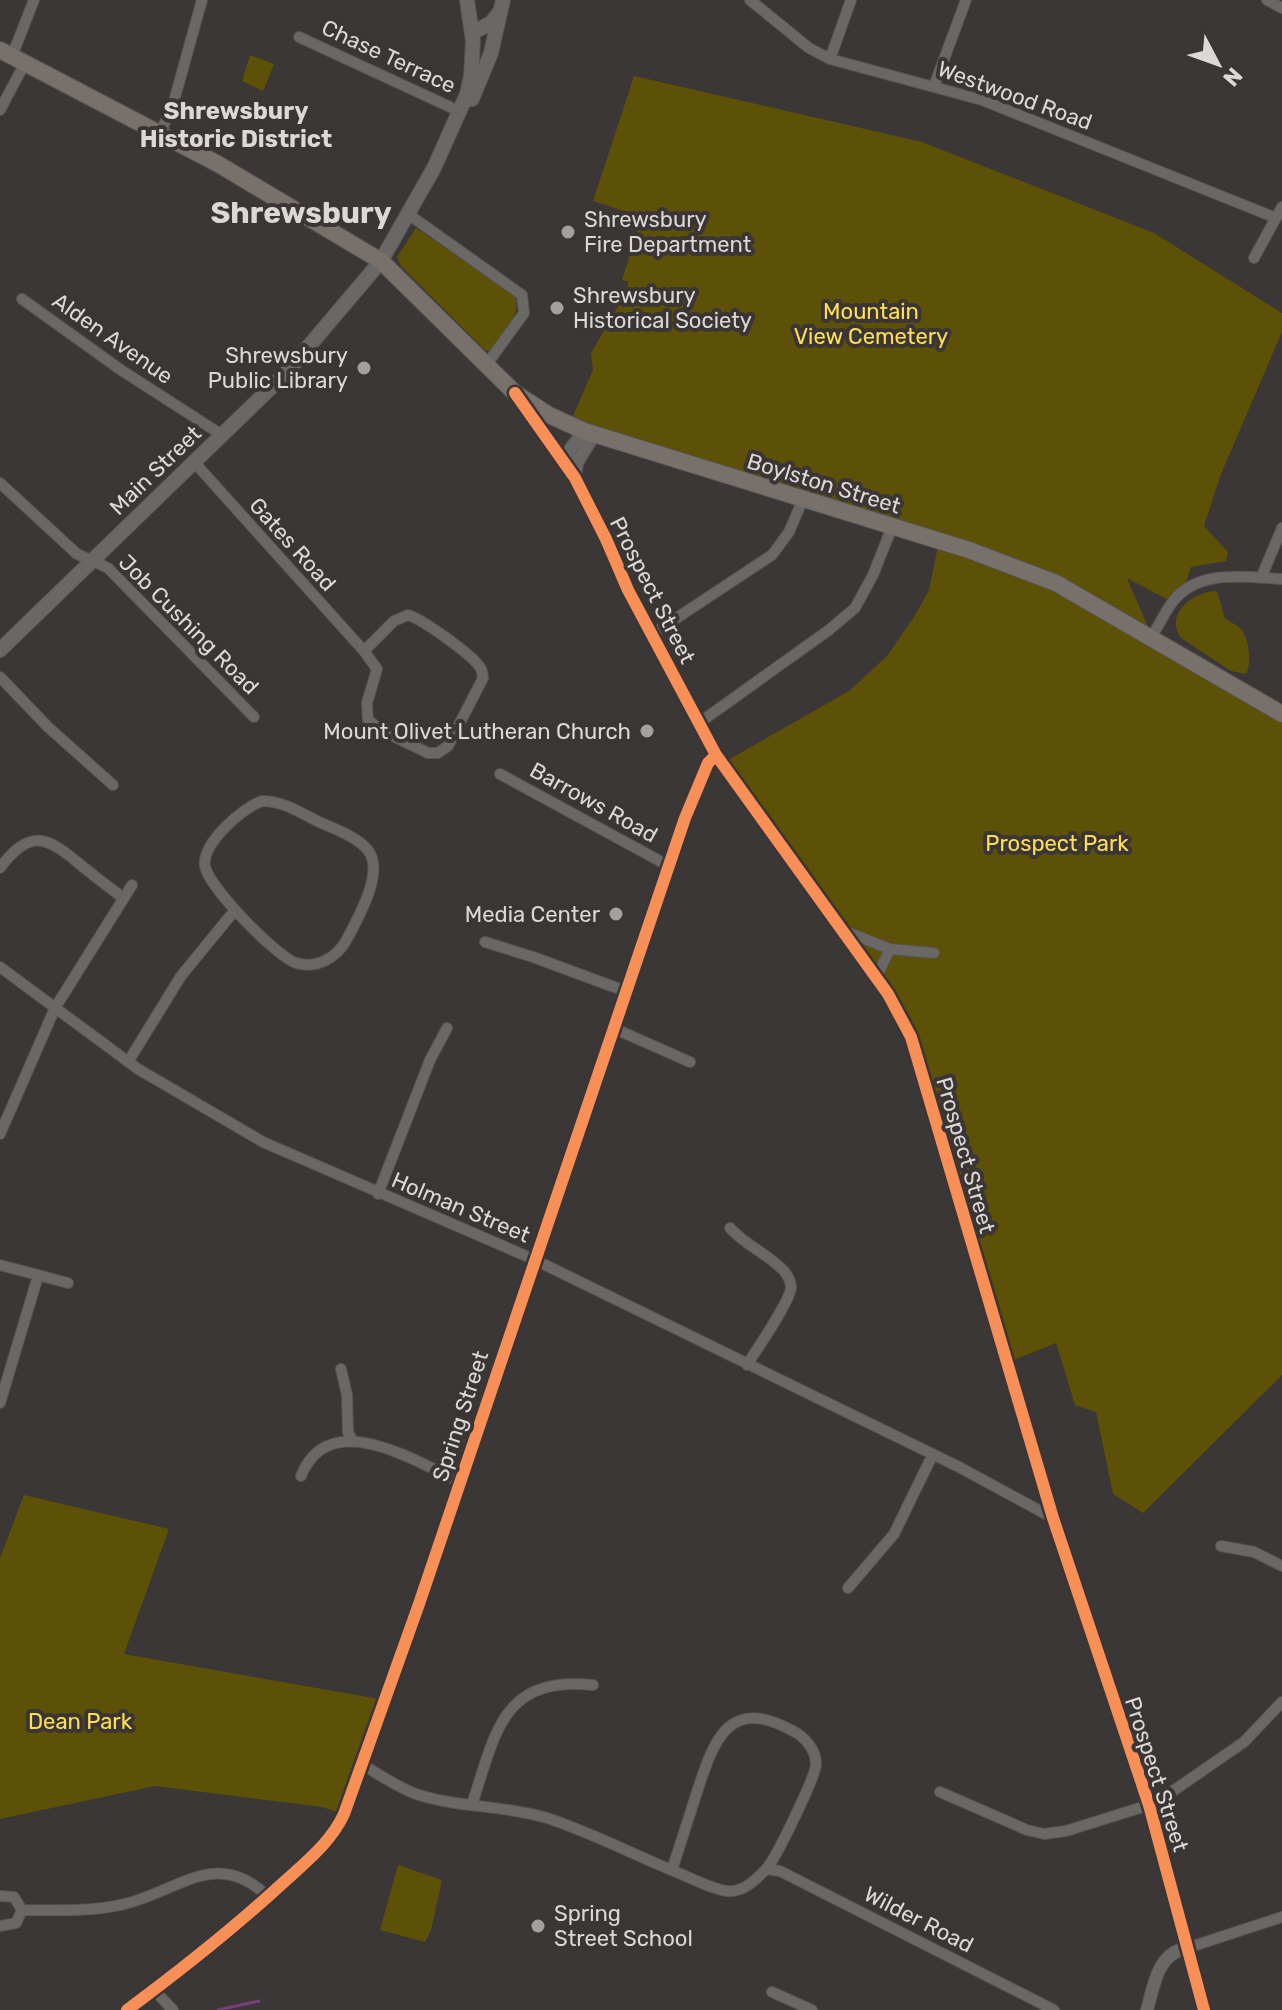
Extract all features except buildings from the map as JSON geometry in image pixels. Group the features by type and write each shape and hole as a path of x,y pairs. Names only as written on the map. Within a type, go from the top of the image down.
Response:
{"main road":[{"path":"467,0 472,37 482,44 494,39"},
{"name":"Main Street","path":"0,650 287,372 381,261 434,168 461,112 471,76 472,37 501,7"},
{"name":"Main Street","path":"461,112 475,94 494,39 501,7"},
{"name":"Boylston Street","path":"12,57 291,206 381,261 515,393 542,411 589,433 969,550 1056,583 1282,714"}],"street":[{"path":"0,110 12,57 34,0"},
{"path":"160,134 174,101 202,0"},
{"name":"Westwood Road","path":"750,0 809,48 830,59 1003,108 1276,218"},
{"path":"830,59 851,0"},
{"path":"934,86 966,0"},
{"path":"1267,0 1282,8"},
{"name":"Chase Terrace","path":"299,37 461,112"},
{"path":"1254,258 1282,207"},
{"path":"408,214 522,295 524,313 487,364"},
{"name":"Alden Avenue","path":"22,299 121,370 222,435"},
{"name":"Prospect Street","path":"515,393 575,478 651,635 716,755 876,978 902,1017 911,1037 1045,1493 1149,1805 1204,2010"},
{"path":"565,464 571,448 589,433"},
{"path":"575,478 577,463 589,433"},
{"name":"Gates Road","path":"194,462 364,651 375,662 377,675 365,713 368,720 381,730 428,753 445,750 483,678 479,665 418,617 408,615 394,621 364,651"},
{"name":"Job Cushing Road","path":"0,483 77,554 108,568 254,717"},
{"path":"651,635 772,555 789,532 803,499"},
{"path":"699,723 846,617 867,589 892,527"},
{"path":"1261,578 1282,528"},
{"path":"1152,636 1172,602 1192,584 1228,576 1282,579"},
{"path":"0,677 45,724 113,785"},
{"name":"Spring Street","path":"127,2010 307,1862 334,1832 344,1814 693,796 708,763 716,755"},
{"name":"Barrows Road","path":"500,774 669,866"},
{"path":"276,801 347,835 364,846 372,858 374,879 348,937 336,954 324,962 305,964 288,959 235,910 210,880 205,858 209,846 240,813 252,805 276,801"},
{"path":"0,868 19,846 44,839 122,897"},
{"path":"0,1134 55,1008 132,885"},
{"path":"128,1062 181,976 235,910"},
{"path":"840,929 890,949 934,953"},
{"path":"485,942 625,991"},
{"path":"876,978 890,949"},
{"name":"Holman Street","path":"0,967 128,1062 253,1137 533,1259 933,1454 1053,1518"},
{"path":"378,1194 430,1060 447,1028"},
{"path":"613,1028 690,1062"},
{"path":"730,1228 784,1271 790,1280 791,1289 786,1301 747,1365"},
{"path":"0,1265 68,1283"},
{"path":"0,1403 38,1276"},
{"path":"341,1369 347,1395 348,1432 353,1442"},
{"path":"301,1476 308,1461 321,1448 338,1442 353,1442 377,1445 460,1482"},
{"path":"848,1588 894,1534 933,1454"},
{"path":"1028,1504 1045,1493"},
{"path":"1221,1546 1254,1552 1282,1566"},
{"path":"472,1804 500,1724 510,1709 527,1694 542,1687 569,1683 593,1685"},
{"path":"940,1792 1027,1830 1044,1834 1066,1831 1149,1805 1201,1774 1244,1742 1282,1702"},
{"path":"363,1765 415,1793 503,1807 545,1818 582,1831 672,1870 725,1891 743,1888 767,1869 815,1776 816,1763 811,1747 798,1733 785,1726 756,1719 732,1724 715,1743 672,1870"},
{"name":"Wilder Road","path":"767,1869 776,1869 1054,2010"},
{"path":"22,1910 110,1907 140,1900 188,1878 208,1873 242,1878 268,1897"},
{"path":"0,1896 14,1897 22,1910"},
{"path":"0,1926 16,1923 22,1910"},
{"path":"1147,2010 1158,1970 1164,1960 1180,1949 1282,1917"},
{"path":"154,1990 173,2010"},
{"path":"772,1992 812,2010"}],"green space":[{"path":"250,55 274,64 263,91 242,81"},
{"path":"634,76 922,142 1154,233 1282,313 1282,332 1221,474 1204,526 1228,552 1226,561 1191,567 1183,591 1172,602 1127,578 1152,636 1282,714 1282,1375 1143,1513 1113,1494 1096,1412 1075,1405 1056,1343 1006,1363 911,1037 721,764 849,691 887,656 929,590 939,541 569,425 593,370 591,353 629,282 622,280 642,217 593,201"},
{"path":"416,228 515,295 514,318 491,350 486,351 401,266 397,257"},
{"path":"1217,591 1225,618 1241,629 1246,639 1249,658 1246,674 1231,671 1181,638 1177,629 1176,621 1184,606 1199,595"},
{"name":"Dean Park","path":"24,1495 169,1529 124,1654 385,1700 344,1814 322,1807 155,1786 0,1819 0,1558"},
{"path":"398,1865 442,1880 431,1930 425,1942 380,1930"}],"waterway":[{"path":"218,2010 259,2001"}],"cycle path":[{"path":"515,393 575,478 628,590 716,755 888,994 911,1037 1053,1518 1149,1805 1204,2010"},
{"path":"127,2010 265,1899 325,1842 344,1814 419,1604 685,818 708,763 716,755"}],"place":[{"name":"Shrewsbury Fire Department","path":"568,232"},
{"name":"Shrewsbury Historical Society","path":"557,308"},
{"name":"Shrewsbury Public Library","path":"364,368"},
{"name":"Mount Olivet Lutheran Church","path":"647,731"},
{"name":"Media Center","path":"616,914"},
{"name":"Spring Street School","path":"538,1926"}],"district":[{"name":"Shrewsbury Historic District","path":"236,125"},
{"name":"Shrewsbury","path":"301,213"}],"park label":[{"name":"Mountain View Cemetery","path":"871,324"},
{"name":"Prospect Park","path":"1057,843"}]}
